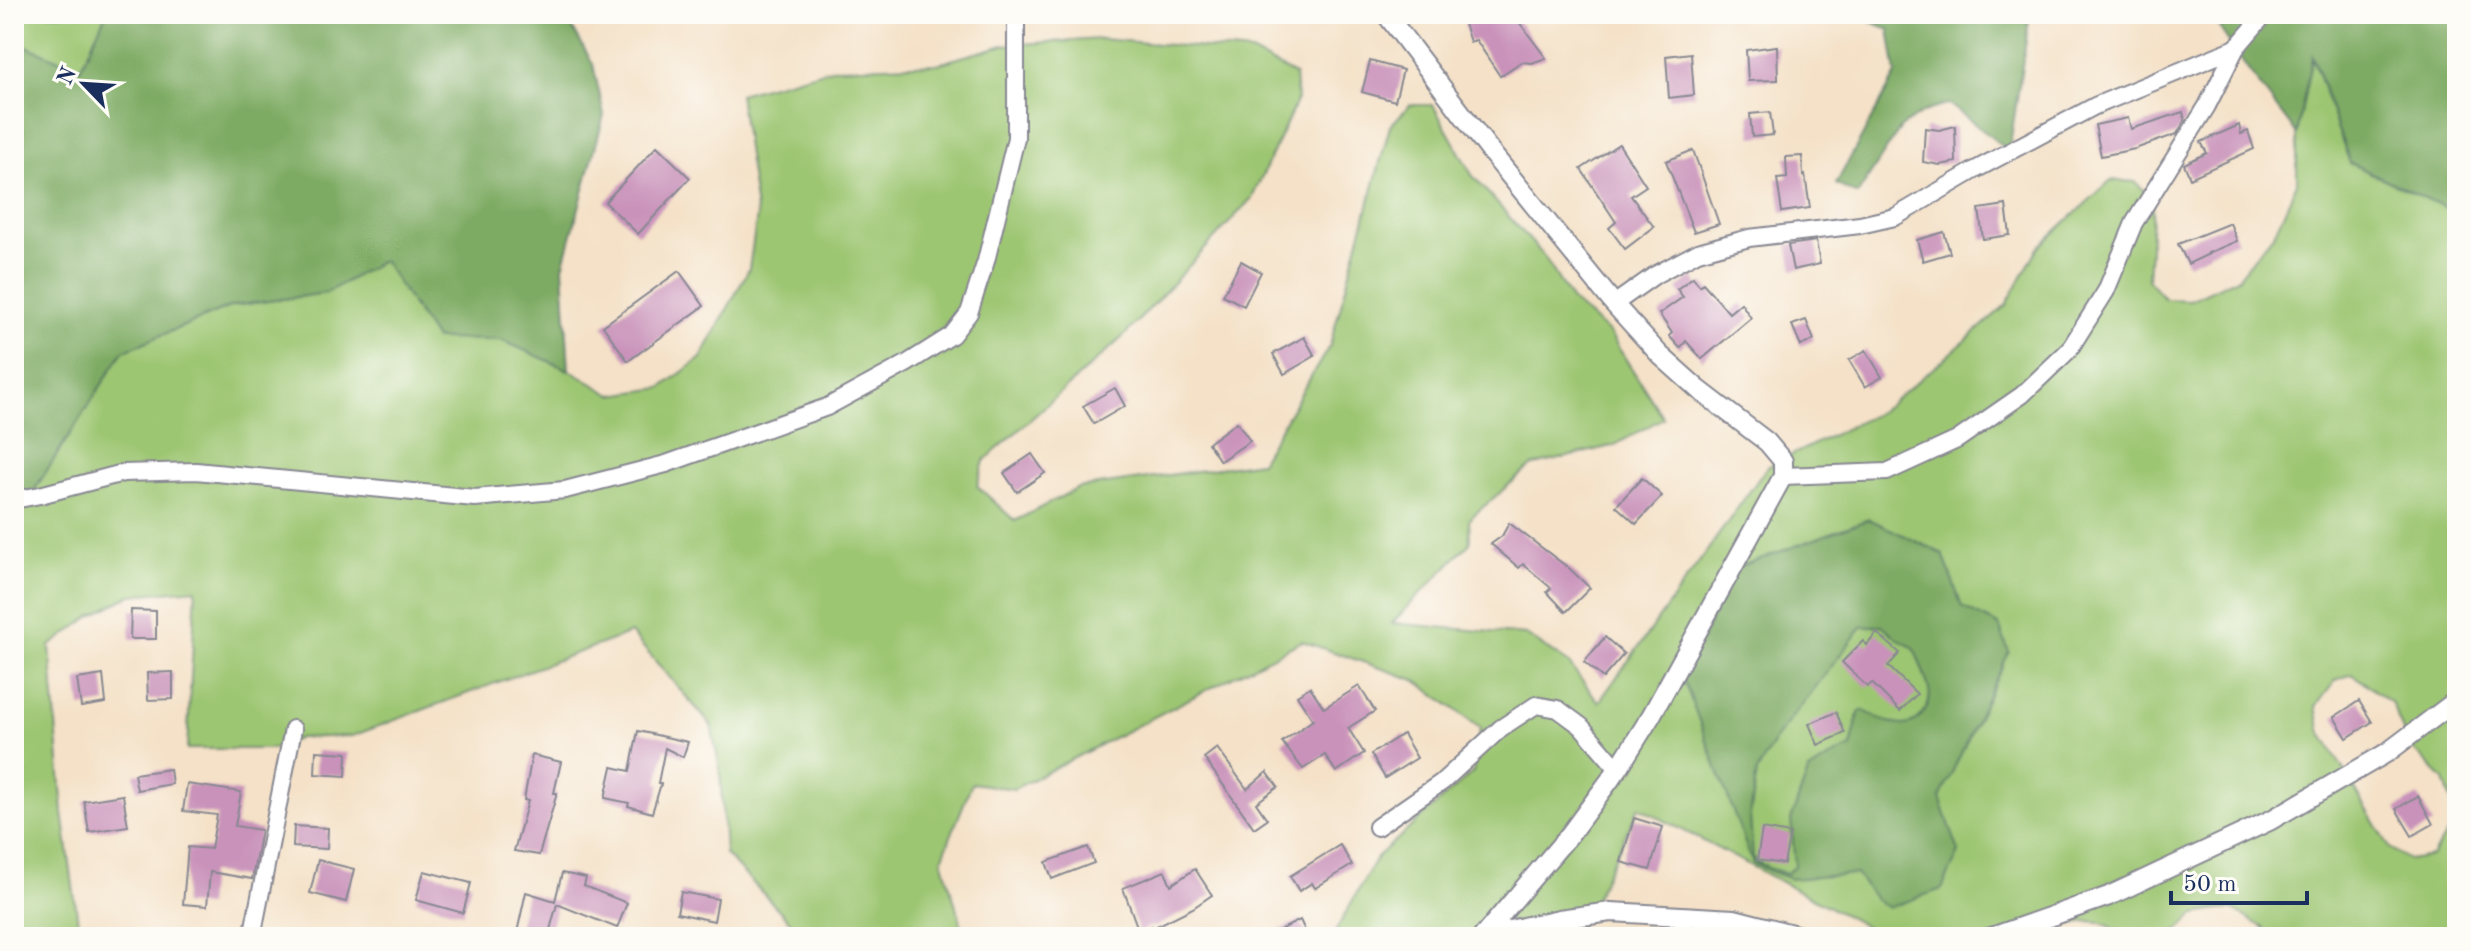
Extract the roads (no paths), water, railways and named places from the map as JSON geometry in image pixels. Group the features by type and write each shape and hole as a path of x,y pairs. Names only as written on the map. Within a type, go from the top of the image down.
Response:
{"street":[{"path":"14,500 123,473 196,471 475,498 565,490 666,464 827,407 952,335 969,313 986,261 1016,138 1016,14"},
{"path":"1386,14 1494,156 1614,304 1660,355 1698,389 1767,442 1783,461 1783,476 1651,716 1618,769 1570,834 1482,936"},
{"path":"1783,476 1887,472 1957,440 2032,386 2069,350 2106,291 2134,223 2200,117 2236,48 2265,14"},
{"path":"1614,304 1655,275 1698,252 1749,238 1860,225 1895,217 2095,106 2236,48"},
{"path":"1992,937 2109,896 2271,820 2388,752 2457,700"},
{"path":"1377,827 1442,782 1501,728 1536,705 1558,709 1581,726 1618,769"},
{"path":"252,937 293,729"},
{"path":"1482,936 1559,919 1611,912 1734,919 1804,937"},
{"path":"1683,916 1683,937"}]}
